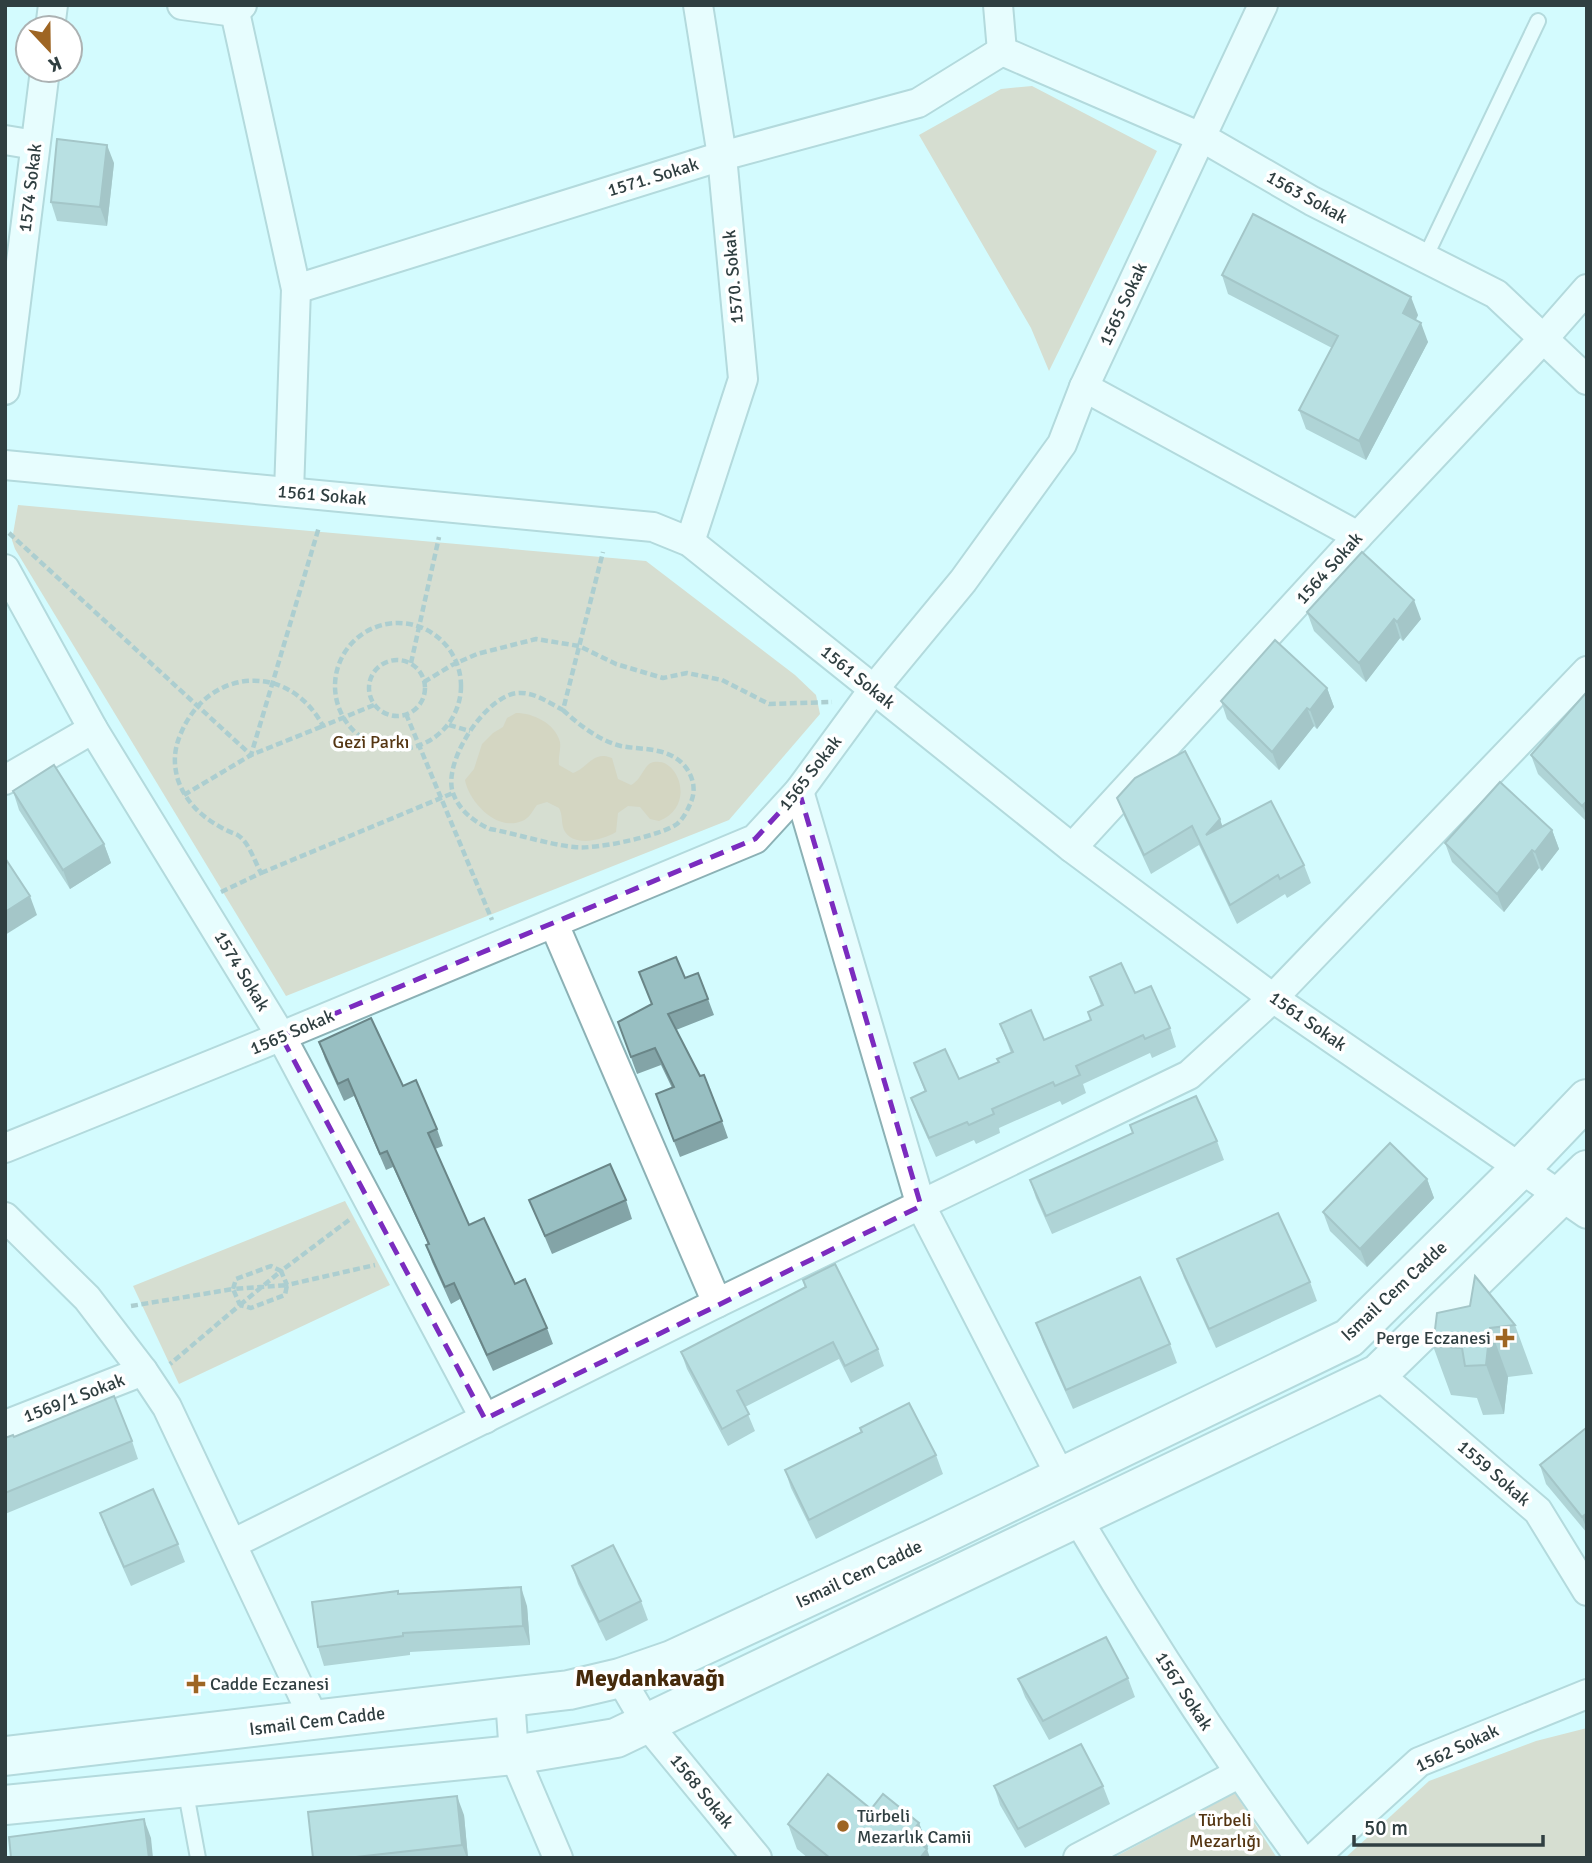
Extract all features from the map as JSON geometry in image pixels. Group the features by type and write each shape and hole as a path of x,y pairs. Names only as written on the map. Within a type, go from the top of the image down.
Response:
{"main road":[{"name":"Ismail Cem Cadde","path":"5,1756 569,1690 620,1678 684,1654 932,1540 1349,1338 1587,1099"},
{"path":"5,1805 514,1755 616,1738 1378,1374 1579,1194"}],"street":[{"path":"182,5 239,9 296,289 289,492"},
{"name":"1570. Sokak","path":"690,542 743,379 722,156 698,5"},
{"path":"998,5 1002,51"},
{"name":"1565 Sokak","path":"5,1148 755,839 799,791 873,690 963,581 1062,444 1084,387 1203,138 1263,5"},
{"name":"1571. Sokak","path":"296,289 722,156 918,103 1002,51"},
{"name":"1563 Sokak","path":"1002,51 1203,138 1312,201 1424,260 1496,294 1587,380"},
{"name":"1574 Sokak","path":"5,390 43,84"},
{"path":"5,140 35,145"},
{"name":"1564 Sokak","path":"1072,848 1358,536 1545,338 1587,289"},
{"path":"1084,387 1358,536"},
{"name":"1561 Sokak","path":"5,465 653,527 690,542 1072,848 1273,998 1521,1168 1579,1194"},
{"name":"1574 Sokak","path":"5,569 93,729 281,1036 485,1419"},
{"path":"232,1544 716,1303 1189,1075 1273,998 1587,671"},
{"path":"5,780 93,729"},
{"path":"799,791 921,1206 1060,1476"},
{"path":"554,924 716,1303"},
{"path":"5,1217 155,1369 167,1407 315,1721"},
{"name":"1569/1 Sokak","path":"5,1425 155,1369"},
{"name":"1559 Sokak","path":"1378,1374 1538,1511 1587,1591"},
{"name":"1567 Sokak","path":"1077,1518 1138,1622 1238,1774 1300,1858"},
{"name":"1568 Sokak","path":"620,1678 647,1724 757,1858"},
{"name":"1562 Sokak","path":"1314,1858 1419,1762 1587,1694"},
{"path":"510,1698 514,1755 558,1858"},
{"path":"1078,1858 1238,1774"}],"lane":[{"path":"1424,260 1538,22"},
{"path":"184,1787 198,1858"}],"path":[{"path":"251,755 319,527"},
{"path":"9,533 251,755"},
{"path":"411,663 439,537"},
{"path":"563,710 603,552"},
{"path":"397,623 418,626 436,635 450,649 457,663 462,687 458,707 449,725 434,739 419,746 394,750 373,745 355,733 343,718 335,696 336,674 344,654 358,638 376,627 397,623"},
{"path":"424,682 457,663 504,645 536,639 579,646 616,664 663,678 687,673 722,680 769,704 832,702"},
{"path":"392,659 411,663 418,669 424,682 421,704 406,714 388,715 374,705 369,696 370,677 375,669 392,659"},
{"path":"261,873 239,836 214,823 194,808 184,795 174,765 174,750 184,725 191,712 215,692 240,681 272,682 303,699 323,726"},
{"path":"531,694 563,710 599,738 672,756 683,765 692,778 695,793 688,810 677,823 661,831 592,848 574,847 477,824 465,812 453,793 452,773 456,758 470,731 498,702 511,695 531,694"},
{"path":"184,795 251,755 374,705"},
{"path":"406,714 494,923"},
{"path":"449,725 470,731"},
{"path":"217,893 453,793"},
{"path":"155,1369 357,1214"},
{"path":"131,1306 233,1289 287,1285 383,1263"},
{"path":"271,1266 281,1271 287,1285 285,1295 251,1308 240,1305 233,1289 236,1279 271,1266"}],"highlighted area":[{"path":"799,791 921,1206 485,1419 281,1036 755,839"}],"green space":[{"path":"1032,86 1157,151 1049,371 1031,328 919,135 1001,89"},
{"name":"Gezi Parkı","path":"18,505 646,561 795,675 816,695 820,714 729,820 286,996 15,549 12,540"},
{"path":"345,1201 390,1285 179,1384 133,1286"},
{"path":"1587,1728 1587,1858 1345,1858 1429,1781 1536,1741"},
{"name":"Türbeli Mezarlığı","path":"1235,1793 1277,1858 1113,1858"}],"shaded area":[{"path":"516,713 536,717 553,729 560,742 559,765 573,773 596,758 606,756 612,758 618,779 631,785 651,763 663,762 670,767 680,784 678,805 671,814 659,821 650,819 640,807 628,806 618,813 616,832 588,841 568,836 559,808 547,802 537,805 522,821 513,823 494,819 478,806 465,780 474,769 482,744 503,727 507,718"}],"building":[{"path":"57,139 107,145 100,207 51,202"},
{"path":"1253,214 1411,297 1403,313 1421,323 1359,441 1299,410 1338,336 1222,275"},
{"path":"1362,552 1414,600 1397,622 1394,619 1359,663 1307,612"},
{"path":"1275,640 1327,688 1310,710 1307,708 1272,752 1221,701"},
{"path":"1585,694 1587,801 1582,806 1531,755"},
{"path":"1185,751 1220,819 1206,835 1271,801 1304,865 1280,879 1278,875 1230,905 1192,826 1144,855 1117,798 1135,778"},
{"path":"54,765 104,844 63,870 13,791"},
{"path":"1500,782 1552,830 1535,852 1532,850 1497,894 1445,843"},
{"path":"5,858 30,896 5,912"},
{"path":"676,957 685,978 698,973 708,999 668,1014 700,1076 704,1075 722,1121 674,1141 656,1094 674,1087 655,1048 631,1057 618,1022 652,1004 639,972"},
{"path":"1121,963 1135,993 1151,986 1170,1028 1145,1039 1143,1035 1076,1066 1080,1075 1055,1086 1053,1082 992,1109 994,1114 929,1138 911,1098 926,1091 914,1063 945,1049 959,1079 999,1062 997,1059 1013,1052 1000,1024 1031,1010 1044,1040 1091,1020 1088,1012 1103,1005 1090,977"},
{"path":"371,1018 403,1086 416,1080 437,1129 428,1133 469,1225 484,1218 515,1284 525,1279 547,1328 487,1355 454,1283 445,1287 426,1245 429,1244 387,1151 380,1154 348,1079 338,1084 319,1042"},
{"path":"1196,1096 1217,1141 1046,1216 1030,1180 1133,1133 1130,1125"},
{"path":"1390,1143 1427,1179 1360,1249 1323,1212"},
{"path":"610,1164 626,1200 545,1236 529,1200"},
{"path":"1278,1213 1310,1282 1209,1329 1177,1259"},
{"path":"835,1264 878,1349 845,1366 833,1342 737,1391 749,1414 722,1429 681,1352 806,1287 803,1280"},
{"path":"1475,1276 1515,1325 1490,1328 1486,1365 1465,1366 1462,1348 1433,1346 1437,1313 1470,1306"},
{"path":"1140,1277 1170,1344 1066,1390 1036,1323"},
{"path":"114,1396 132,1441 5,1493 5,1438 14,1437"},
{"path":"909,1403 936,1455 809,1520 785,1470 862,1432 860,1428"},
{"path":"1586,1428 1587,1513 1582,1517 1540,1465"},
{"path":"153,1489 178,1544 124,1567 100,1513"},
{"path":"613,1545 641,1601 599,1622 572,1566"},
{"path":"521,1587 523,1626 403,1633 403,1636 318,1647 312,1602 398,1591 398,1594"},
{"path":"1106,1637 1128,1678 1043,1721 1018,1679"},
{"path":"1081,1744 1103,1786 1018,1829 994,1786"},
{"path":"828,1774 871,1809 883,1794 919,1823 909,1835 927,1849 920,1858 830,1858 788,1824"},
{"path":"457,1796 462,1845 347,1858 313,1858 308,1812"},
{"path":"144,1819 149,1858 11,1858 9,1837"}],"place":[{"name":"Perge Eczanesi","path":"1505,1338"},
{"name":"Cadde Eczanesi","path":"196,1684"},
{"name":"Türbeli Mezarlık Camii","path":"843,1826"}],"district":[{"name":"Meydankavağı","path":"650,1678"}]}
